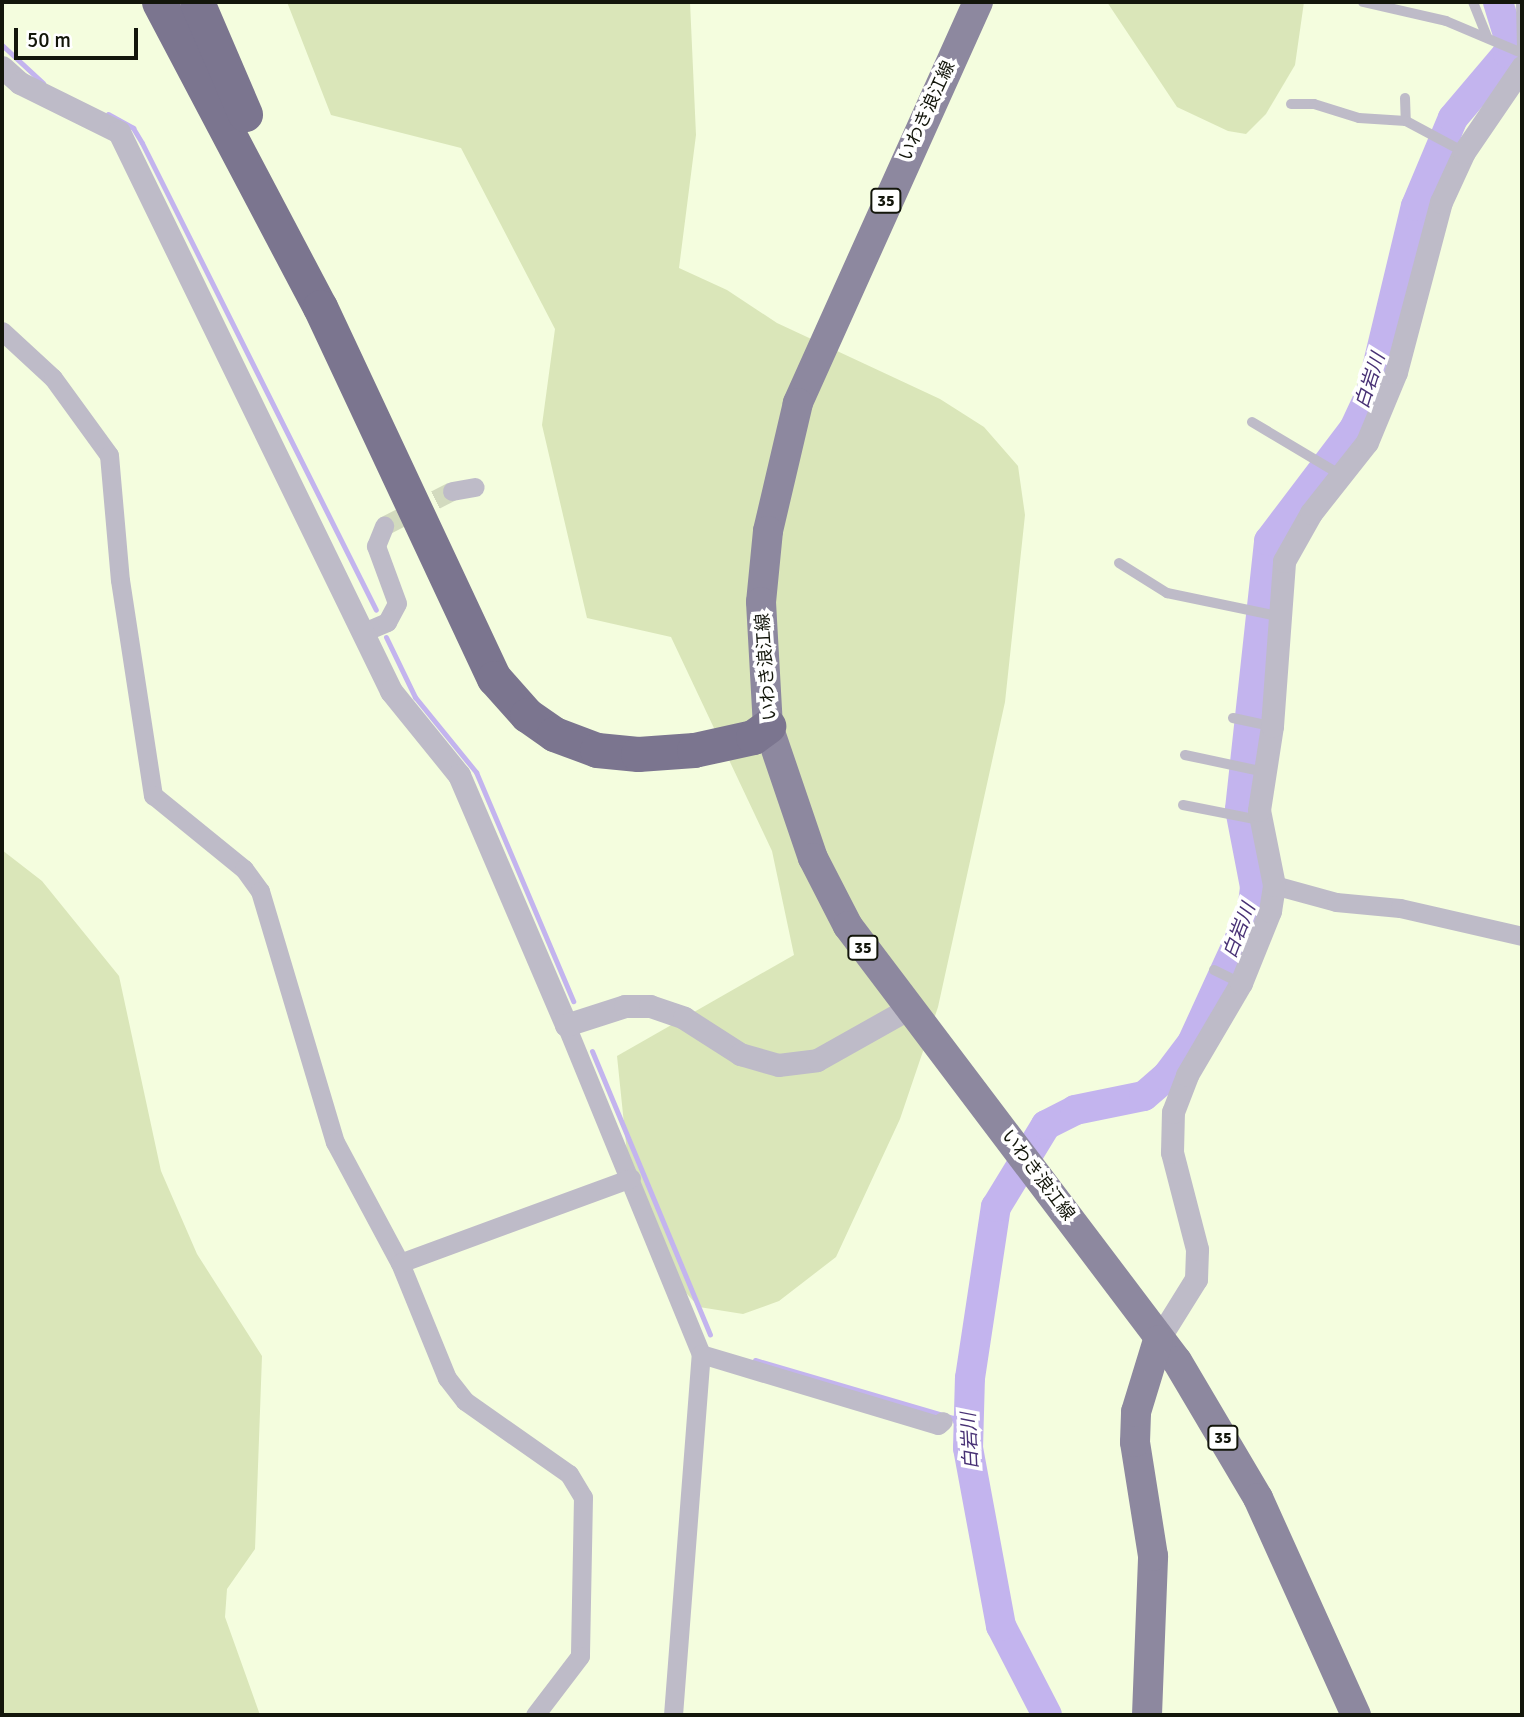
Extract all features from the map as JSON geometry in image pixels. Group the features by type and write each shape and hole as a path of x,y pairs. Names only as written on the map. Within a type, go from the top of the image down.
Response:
{"highway":[{"path":"177,8 494,678 527,715 554,734 597,750 694,750 753,737 768,726"}],"main road":[{"name":"いわき浪江線","path":"978,2 798,403 768,531 761,602 768,726 813,858 848,926 906,1010 1012,1140 1158,1340 1177,1361 1258,1498 1356,1715"},
{"path":"1147,1715 1153,1556 1135,1442 1136,1412 1158,1340"}],"street":[{"path":"1158,1340 1196,1279 1197,1249 1172,1152 1173,1112 1187,1075 1270,911 1274,885 1255,819 1255,770 1267,725 1274,615 1291,542 1334,469 1367,442 1381,412 1458,149 1521,55"},
{"path":"2,67 20,83 119,132 366,631 391,691 459,775 631,1178 701,1354 673,1715"},
{"path":"2,331 53,378 109,455 120,580 153,795 244,869 260,891 335,1142 400,1263 447,1378 459,1394 549,1457 583,1497 580,1656 535,1715"},
{"path":"453,491 475,487"},
{"path":"366,631 387,622 397,603 376,546 384,526"},
{"path":"1274,885 1336,902 1400,908 1522,936"},
{"path":"566,1025 625,1006 650,1006 684,1018 740,1054 778,1065 817,1060 906,1010"},
{"path":"400,1263 631,1178"},
{"path":"701,1354 938,1424 943,1421"}],"lane":[{"path":"1363,2 1487,36 1521,55"},
{"path":"1473,2 1487,36"},
{"path":"1521,2 1521,55"},
{"path":"1405,98 1406,121"},
{"path":"1291,104 1314,104 1359,118 1406,121 1458,149"},
{"path":"1252,422 1334,469"},
{"path":"1119,563 1167,593 1274,615"},
{"path":"1233,718 1267,725"},
{"path":"1185,755 1255,770"},
{"path":"1183,805 1255,819"},
{"path":"1214,970 1236,981"}],"green space":[{"path":"287,2 690,2 696,135 679,268 727,290 777,323 940,399 984,427 1018,466 1025,515 1005,702 938,1007 900,1119 836,1257 779,1301 743,1314 699,1307 663,1268 627,1153 617,1056 794,955 772,851 671,637 587,618 542,425 555,329 461,148 331,115"},
{"path":"1107,2 1304,2 1295,65 1266,114 1246,134 1228,131 1177,107"},
{"path":"2,850 42,881 119,976 161,1171 197,1254 262,1356 255,1549 227,1589 225,1617 260,1715 2,1715"}],"waterway":[{"name":"白岩川","path":"1047,1715 1001,1626 968,1448 970,1378 996,1207 1046,1125 1075,1110 1144,1096 1167,1076 1192,1043 1252,912 1255,887 1240,809 1269,541 1354,429 1371,393 1416,206 1453,118 1508,53 1510,41 1498,2"},
{"path":"2,45 43,83"},
{"path":"108,114 133,128 142,143 376,610"},
{"path":"386,637 415,697 476,772 573,1001"},
{"path":"592,1051 710,1334"},
{"path":"755,1360 953,1418 968,1443"}],"tunnel":[{"path":"384,526 452,491"}]}
